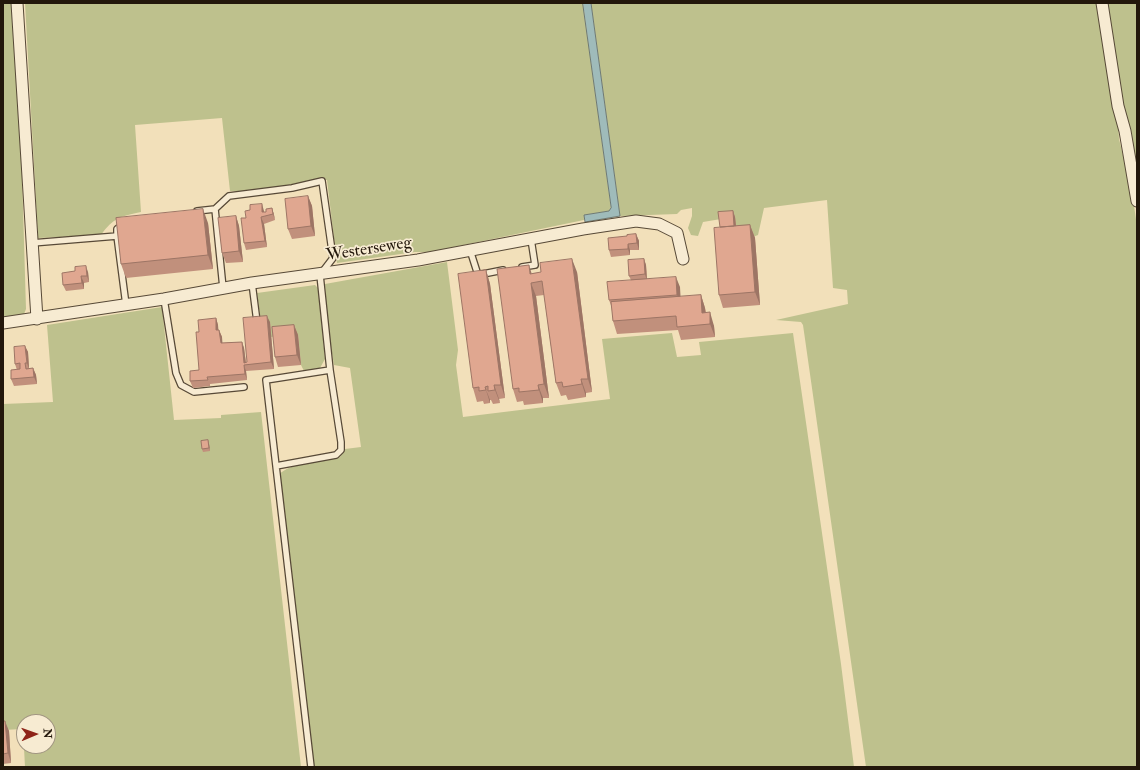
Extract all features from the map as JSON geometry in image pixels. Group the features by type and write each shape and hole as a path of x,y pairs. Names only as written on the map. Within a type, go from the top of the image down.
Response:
{"street":[{"path":"16,3 37,319"},
{"path":"1102,3 1118,106 1125,131 1137,201"},
{"name":"Westerseweg","path":"3,323 164,299 252,283 320,275 636,221 659,224 677,233 683,259"}],"lane":[{"path":"193,212 215,209 229,196 292,188 322,182 333,258 320,275 330,370 341,442 340,450 336,454 276,466"},
{"path":"215,209 223,288"},
{"path":"125,222 117,229 117,236 126,305"},
{"path":"32,243 117,236"},
{"path":"513,268 535,265 531,239"},
{"path":"470,250 478,275 506,270"},
{"path":"252,283 257,322"},
{"path":"164,299 176,373 181,385 194,392 244,387"},
{"path":"311,767 266,380 330,370"}],"green space":[{"path":"3,3 12,3 22,174 26,309 24,314 3,319"},
{"path":"25,3 583,3 611,208 609,211 584,215 584,220 430,252 415,252 337,263 327,180 303,182 254,191 230,191 222,118 135,125 141,212 128,215 114,221 101,235 38,238"},
{"path":"591,3 1097,3 1118,123 1119,139 1132,192 1137,226 1137,767 866,767 803,325 801,322 776,320 848,304 847,290 833,288 827,200 764,208 758,235 750,238 721,219 703,222 698,236 691,235 688,228 692,216 692,208 681,210 677,214 620,216"},
{"path":"1107,3 1137,3 1137,170 1122,97"},
{"path":"447,262 458,350 456,365 463,417 610,399 602,339 672,333 677,357 701,355 699,342 793,333 841,664 854,767 312,767 278,475 285,470 300,464 340,457 345,449 361,447 350,368 334,365 327,323 325,284"},
{"path":"315,285 318,288 325,359 320,368 304,371 301,365 298,335 271,337 270,322 261,323 257,293"},
{"path":"162,307 174,420 221,418 221,415 261,412 301,767 25,767 24,754 56,754 56,714 16,714 16,729 3,730 3,404 53,402 47,325"}],"water":[{"path":"583,3 591,3 620,216 585,222 584,215 609,211 611,208"}],"building":[{"path":"308,196 311,226 288,229 285,199"},
{"path":"262,204 262,212 266,212 266,209 272,208 273,214 261,217 265,241 244,243 241,218 246,218 245,211 250,210 250,205"},
{"path":"203,209 208,255 121,264 116,218"},
{"path":"733,211 734,226 720,227 718,212"},
{"path":"236,216 239,251 222,253 218,218"},
{"path":"750,225 755,292 719,295 714,228"},
{"path":"636,234 637,243 628,244 628,249 609,250 608,238"},
{"path":"572,259 588,379 581,379 582,384 563,387 562,382 556,383 542,281 531,283 544,384 538,385 539,390 519,392 519,388 513,389 497,269 529,265 530,274 541,272 540,263"},
{"path":"644,259 645,274 629,276 628,260"},
{"path":"86,266 87,276 81,276 82,283 63,285 62,273 75,271 75,267"},
{"path":"486,270 501,385 494,385 495,390 488,391 488,386 485,387 486,390 479,391 479,387 473,388 458,274"},
{"path":"676,277 677,295 609,300 607,282"},
{"path":"701,295 702,313 710,312 710,324 677,327 676,316 613,321 611,302"},
{"path":"267,316 271,362 244,365 245,374 207,377 208,380 190,381 190,371 199,370 196,332 199,332 198,320 216,318 216,330 219,330 221,343 242,342 244,363 247,362 243,318"},
{"path":"294,325 297,355 275,357 272,327"},
{"path":"25,346 27,363 25,363 26,369 33,368 34,377 11,379 11,370 20,369 20,363 15,364 14,347"},
{"path":"208,440 209,448 202,449 201,441"},
{"path":"3,721 5,721 8,753 3,754"}]}
